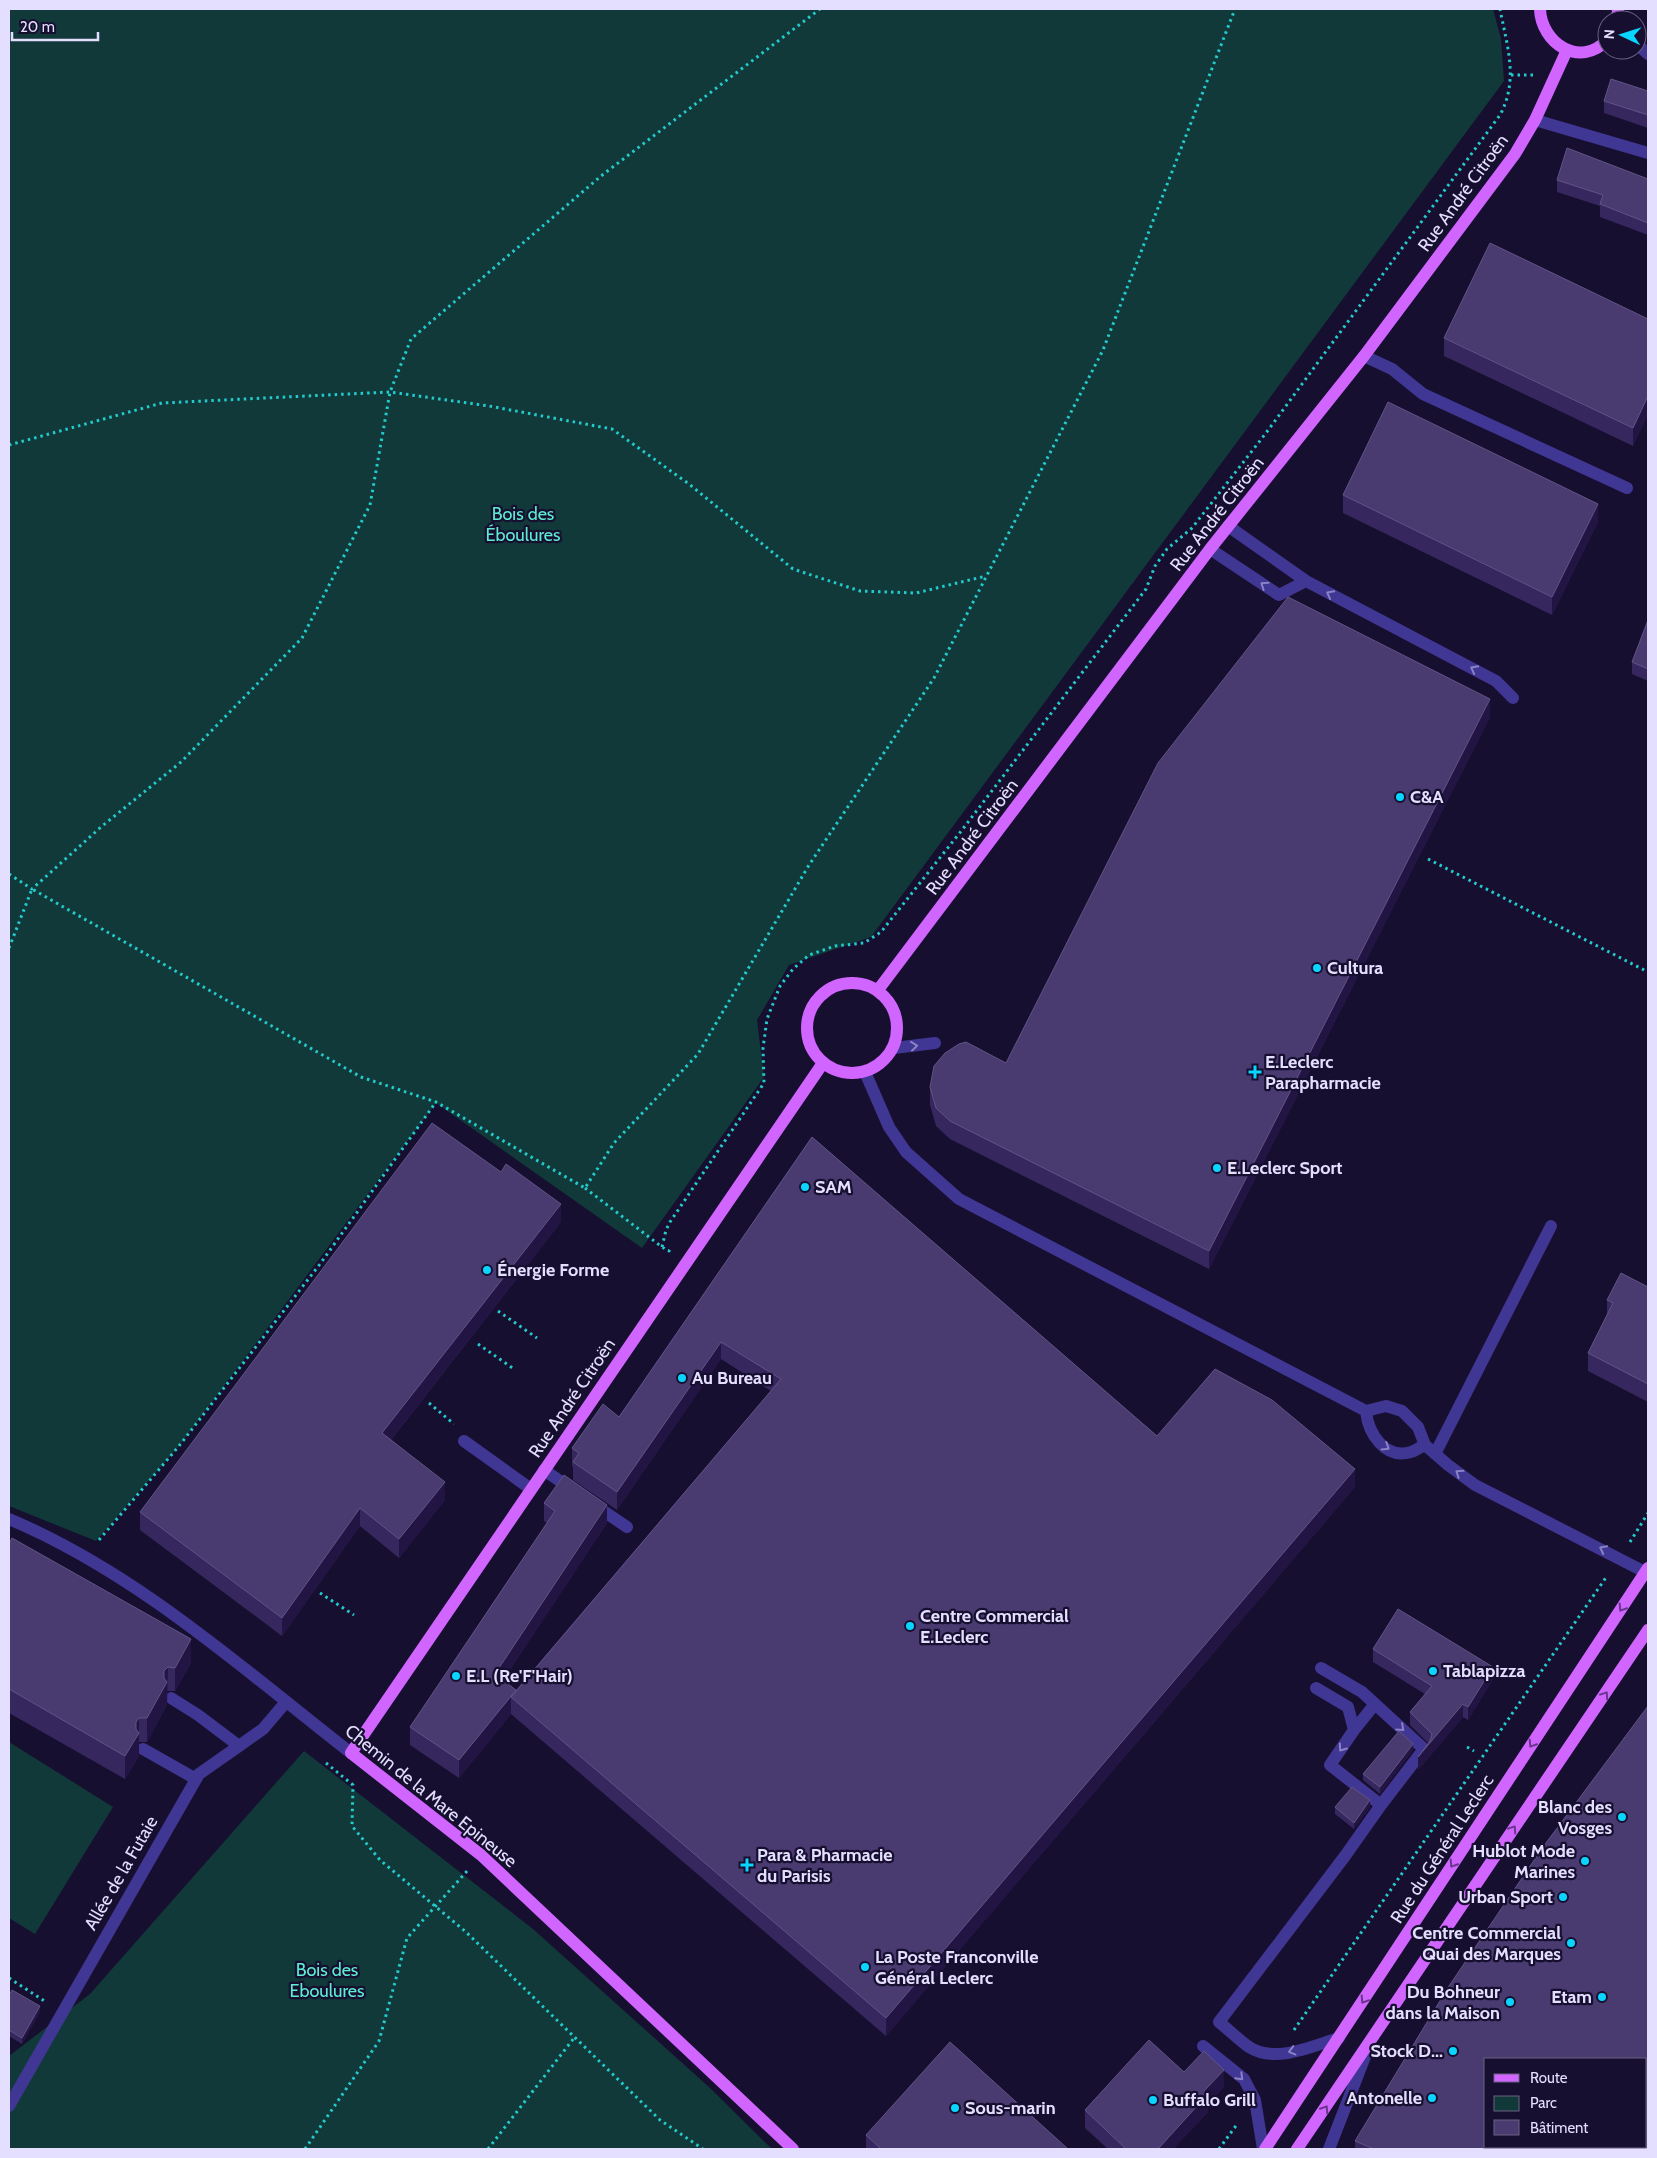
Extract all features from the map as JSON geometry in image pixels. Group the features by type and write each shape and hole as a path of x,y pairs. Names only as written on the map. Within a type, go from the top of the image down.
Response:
{"main road":[{"path":"1540,9 1540,20 1549,38 1566,50 1586,51 1597,47"},
{"name":"Rue André Citroën","path":"878,990 1228,526 1364,356 1515,154 1535,120 1566,50"},
{"path":"842,984 866,985 878,990 886,997 896,1016 898,1027 894,1048 882,1063 865,1072 850,1074 836,1070 823,1063 809,1042 808,1018 820,996 842,984"},
{"name":"Rue André Citroën","path":"351,1753 823,1063"},
{"name":"Rue du Général Leclerc","path":"1264,2149 1647,1570"},
{"path":"1297,2149 1648,1630"},
{"name":"Chemin de la Mare Epineuse","path":"351,1753 480,1855 793,2149"}],"street":[{"path":"1535,120 1648,152"},
{"path":"1364,356 1392,369 1423,394 1627,488"},
{"path":"1228,526 1306,581 1496,681 1513,698"},
{"path":"1210,550 1279,595 1306,581"},
{"path":"894,1048 935,1043"},
{"path":"865,1072 888,1127 906,1152 959,1199 1366,1411 1386,1406 1402,1411 1418,1427 1425,1445 1475,1485 1647,1570"},
{"path":"1435,1454 1551,1226"},
{"path":"1366,1411 1367,1423 1372,1434 1387,1449 1398,1454 1410,1452 1425,1445"},
{"path":"464,1441 531,1489"},
{"path":"544,1470 627,1527"},
{"name":"Chemin de la Mare Epineuse","path":"9,1519 39,1532 159,1602 351,1753"},
{"path":"1634,1651 1648,1643"},
{"path":"1321,1668 1362,1692 1424,1749 1381,1805 1346,1856 1220,2022 1250,2047 1264,2053 1278,2055 1339,2038"},
{"path":"1316,1688 1348,1707 1354,1730"},
{"path":"171,1698 198,1715 239,1746"},
{"name":"Allée de la Futaie","path":"9,2106 199,1774 263,1729 286,1702"},
{"path":"1375,1704 1330,1765 1381,1805"},
{"path":"143,1749 196,1779"},
{"path":"1329,2149 1374,2034"},
{"path":"1203,2046 1244,2079 1255,2100 1264,2149"}],"path":[{"path":"9,948 32,889 101,827 181,762 302,638 370,506 390,392 411,339 601,176 820,9"},
{"path":"585,1188 614,1144 698,1054 809,865 934,678 1103,350 1234,9"},
{"path":"662,1247 670,1222 764,1083 763,1048 767,1019 780,986 793,969 809,956 835,946 864,943 881,932 1146,589 1155,566 1167,549 1192,528 1266,433 1500,116 1506,104 1511,85 1511,56 1500,9"},
{"path":"1511,75 1534,75"},
{"path":"9,445 162,403 390,392 489,406 612,430 689,484 793,569 860,591 916,593 986,576"},
{"path":"1428,859 1648,972"},
{"path":"9,874 32,889 361,1077 436,1102 585,1188 662,1247 669,1251 673,1245"},
{"path":"84,1558 179,1446 320,1264 436,1102"},
{"path":"498,1310 537,1338"},
{"path":"478,1344 514,1369"},
{"path":"429,1403 455,1425"},
{"path":"1289,2038 1620,1558 1648,1513"},
{"path":"320,1593 354,1614"},
{"path":"333,1739 321,1759 353,1785 352,1826 380,1860 435,1905 660,2120 702,2149"},
{"path":"1467,1747 1474,1752"},
{"path":"305,2149 379,2041 407,1938 470,1867"},
{"path":"9,1978 62,2012"},
{"path":"488,2149 574,2038"},
{"path":"1219,2149 1239,2122"}],"green space":[{"name":"Bois des Éboulures","path":"9,9 1493,9 1501,39 1504,81 871,937 789,965 757,1020 764,1077 642,1248 436,1103 179,1446 96,1541 9,1506"},
{"path":"9,1742 113,1807 35,1934 9,1918"},
{"name":"Bois des Eboulures","path":"304,1751 533,1929 709,2087 772,2149 9,2149 9,2056 90,1994"}],"building":[{"path":"1611,79 1648,91 1648,115 1604,101"},
{"path":"1567,148 1648,179 1648,223 1600,204 1603,195 1557,180"},
{"path":"1490,243 1648,319 1648,396 1633,428 1444,338"},
{"path":"1388,402 1598,504 1552,597 1343,495"},
{"path":"1288,597 1490,699 1209,1251 950,1121 936,1108 930,1087 934,1066 945,1053 959,1044 966,1042 1006,1063 1158,763"},
{"path":"1648,620 1648,669 1632,662"},
{"path":"432,1123 501,1172 506,1164 561,1204 382,1433 445,1482 399,1539 360,1508 282,1618 140,1512"},
{"name":"Centre Commercial E.Leclerc","path":"812,1137 1157,1436 1215,1369 1272,1400 1355,1469 886,2018 511,1697 781,1379 721,1342 617,1492 573,1462 579,1453 572,1448 603,1404 619,1417"},
{"path":"1621,1273 1648,1287 1648,1384 1588,1353 1613,1303 1607,1300"},
{"path":"564,1475 607,1505 495,1674 516,1690 459,1760 410,1727 555,1511 544,1503"},
{"path":"12,1538 191,1639 175,1668 168,1667 164,1671 164,1678 167,1682 147,1718 139,1718 136,1722 136,1729 139,1733 125,1756 9,1689 9,1544"},
{"name":"Tablapizza","path":"1398,1609 1493,1667 1468,1707 1463,1704 1418,1757 1430,1741 1432,1734 1410,1712 1432,1686 1373,1649"},
{"name":"Centre Commercial Quai des Marques","path":"1648,1706 1648,2149 1374,2149 1355,2141 1449,1986 1543,1847"},
{"path":"1399,1731 1413,1744 1380,1787 1363,1774"},
{"path":"1352,1787 1370,1800 1354,1823 1335,1807"},
{"path":"12,1990 40,2006 22,2038 9,2030 9,1995"},
{"name":"Buffalo Grill","path":"1149,2040 1184,2072 1204,2051 1224,2070 1204,2091 1208,2094 1158,2149 1126,2149 1085,2110"},
{"name":"Sous-marin","path":"950,2042 1068,2149 881,2149 866,2135"}],"place":[{"name":"C&A","path":"1400,797"},
{"name":"Cultura","path":"1317,968"},
{"name":"E.Leclerc Parapharmacie","path":"1255,1072"},
{"name":"E.Leclerc Sport","path":"1217,1168"},
{"name":"SAM","path":"805,1187"},
{"name":"Énergie Forme","path":"487,1270"},
{"name":"Au Bureau","path":"682,1378"},
{"name":"Centre Commercial E.Leclerc","path":"910,1626"},
{"name":"Tablapizza","path":"1433,1671"},
{"name":"E.L (Re'F'Hair)","path":"456,1676"},
{"name":"Blanc des Vosges","path":"1622,1817"},
{"name":"Hublot Mode Marines","path":"1585,1861"},
{"name":"Para & Pharmacie du Parisis","path":"747,1865"},
{"name":"Urban Sport","path":"1563,1897"},
{"name":"Centre Commercial Quai des Marques","path":"1571,1943"},
{"name":"La Poste Franconville Général Leclerc","path":"865,1967"},
{"name":"Etam","path":"1602,1997"},
{"name":"Du Bohneur dans la Maison","path":"1510,2002"},
{"name":"Stock D...","path":"1453,2051"},
{"name":"Antonelle","path":"1432,2098"},
{"name":"Buffalo Grill","path":"1153,2100"},
{"name":"Sous-marin","path":"955,2108"}]}
